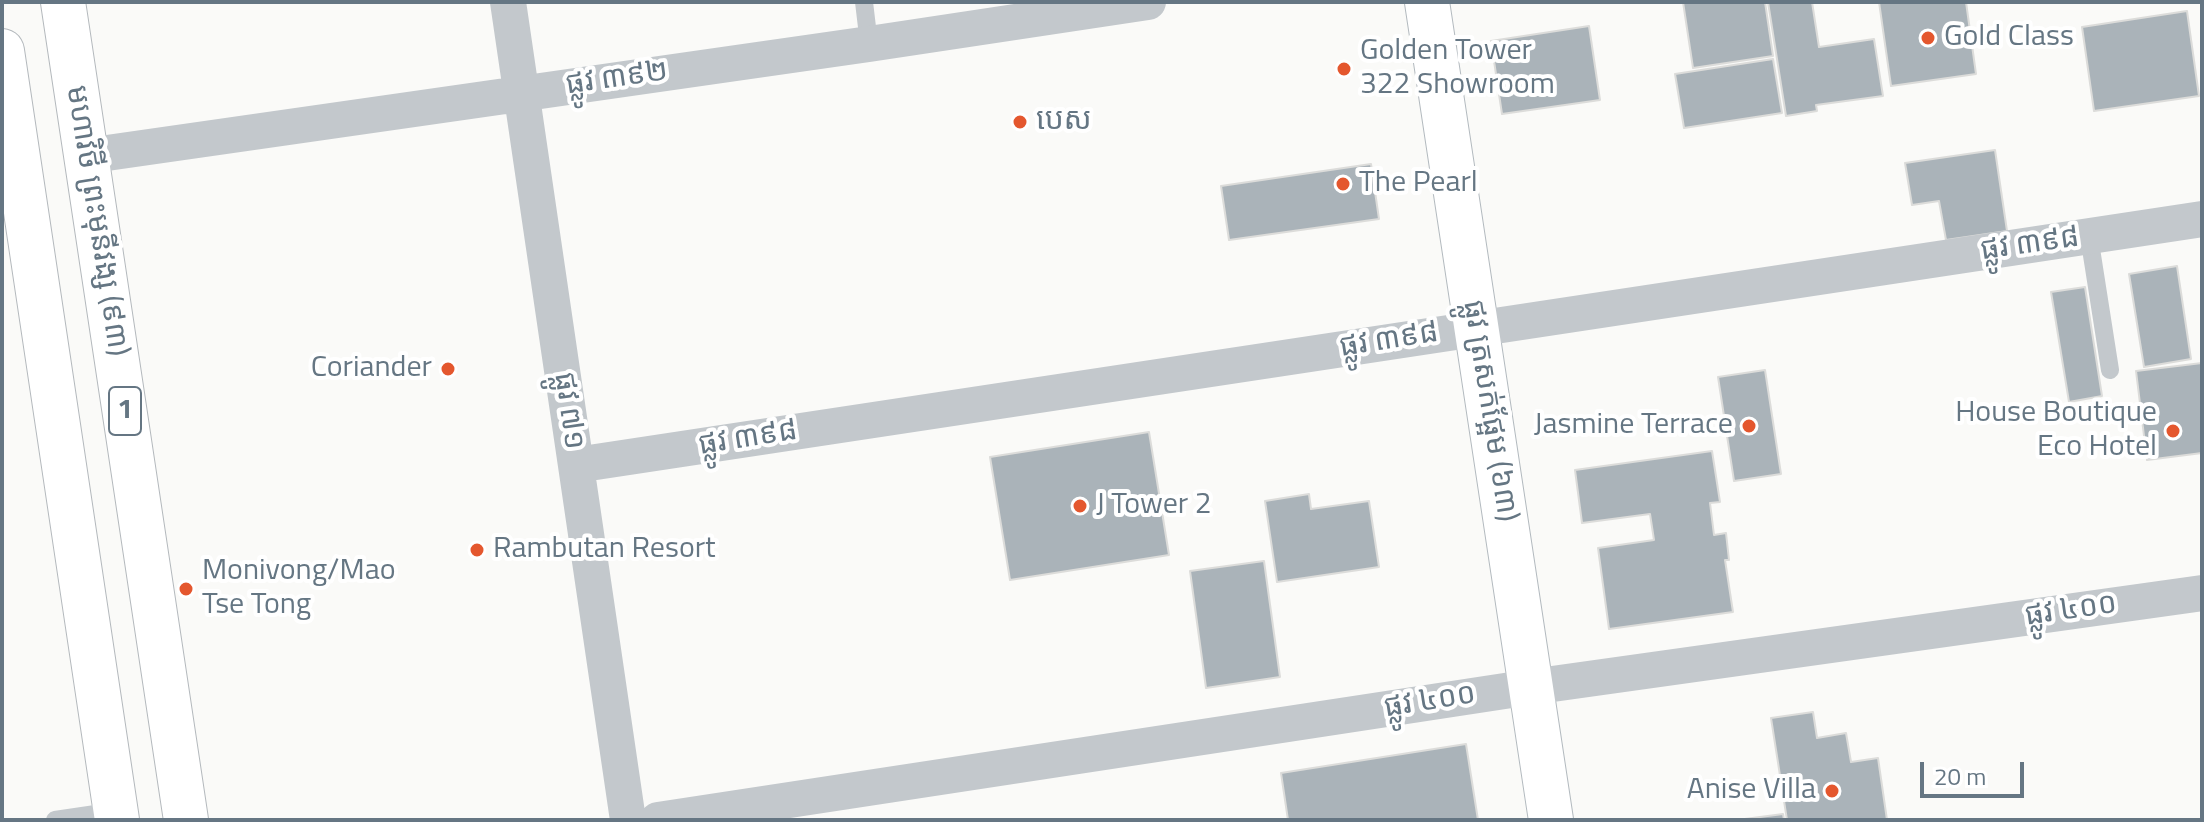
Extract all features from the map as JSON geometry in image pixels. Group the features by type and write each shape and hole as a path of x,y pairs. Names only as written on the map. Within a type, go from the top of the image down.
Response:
{"main road":[{"name":"មហាវិថី ព្រះមុនីវង្ស (៩៣)","path":"63,2 186,820"},
{"name":"ផ្លូវ ត្រសក់ផ្អែម (៦៣)","path":"1427,2 1551,820"},
{"path":"2,51 14,211 68,489 117,816"},
{"path":"68,489 135,478"}],"street":[{"name":"ផ្លូវ ៧១","path":"508,2 628,820"},
{"name":"ផ្លូវ ៣៩២","path":"86,156 1148,2"},
{"name":"ផ្លូវ ៣៩៨","path":"576,465 2202,219"},
{"name":"ផ្លូវ ៤០០","path":"658,820 1531,687 2202,593"}],"lane":[{"path":"864,2 869,44"},
{"path":"2089,236 2110,370"},
{"path":"55,820 117,816"}],"building":[{"path":"1683,2 1765,2 1773,56 1693,68"},
{"path":"1768,2 1812,2 1819,47 1874,39 1883,96 1816,105 1817,111 1786,116"},
{"name":"Gold Class","path":"1879,2 1966,2 1976,74 1891,86"},
{"path":"2187,11 2199,96 2094,111 2082,27"},
{"path":"1589,26 1600,100 1502,114 1491,41"},
{"path":"1773,59 1782,113 1684,128 1675,74"},
{"path":"1995,150 2007,231 1946,240 1939,201 1912,205 1905,163"},
{"path":"1371,164 1379,219 1229,240 1221,186"},
{"path":"2177,266 2191,359 2144,367 2129,274"},
{"path":"2085,287 2102,396 2069,402 2051,292"},
{"name":"House Boutique Eco Hotel","path":"2202,363 2202,453 2147,460 2136,371"},
{"name":"Jasmine Terrace","path":"1765,370 1781,474 1734,481 1718,377"},
{"name":"J Tower 2","path":"1149,432 1169,555 1010,580 990,457"},
{"path":"1712,451 1720,502 1710,503 1714,535 1726,533 1729,560 1725,560 1733,612 1609,629 1598,548 1654,540 1650,514 1582,523 1575,470"},
{"path":"1309,494 1311,509 1369,501 1379,567 1277,582 1265,501"},
{"path":"1264,561 1280,677 1206,688 1190,571"},
{"name":"Anise Villa","path":"1813,712 1817,738 1846,733 1851,762 1878,758 1887,820 1787,820 1771,718"},
{"path":"1466,744 1478,820 1288,820 1281,773"},
{"path":"1783,814 1784,820 1737,820"}],"place":[{"name":"Gold Class","path":"1928,38"},
{"name":"Golden Tower 322 Showroom","path":"1344,69"},
{"name":"បេស","path":"1020,122"},
{"name":"The Pearl","path":"1343,184"},
{"name":"Coriander","path":"448,369"},
{"name":"Jasmine Terrace","path":"1749,426"},
{"name":"House Boutique Eco Hotel","path":"2173,431"},
{"name":"J Tower 2","path":"1080,506"},
{"name":"Rambutan Resort","path":"477,550"},
{"name":"Monivong/Mao Tse Tong","path":"186,589"},
{"name":"Anise Villa","path":"1832,791"}]}
